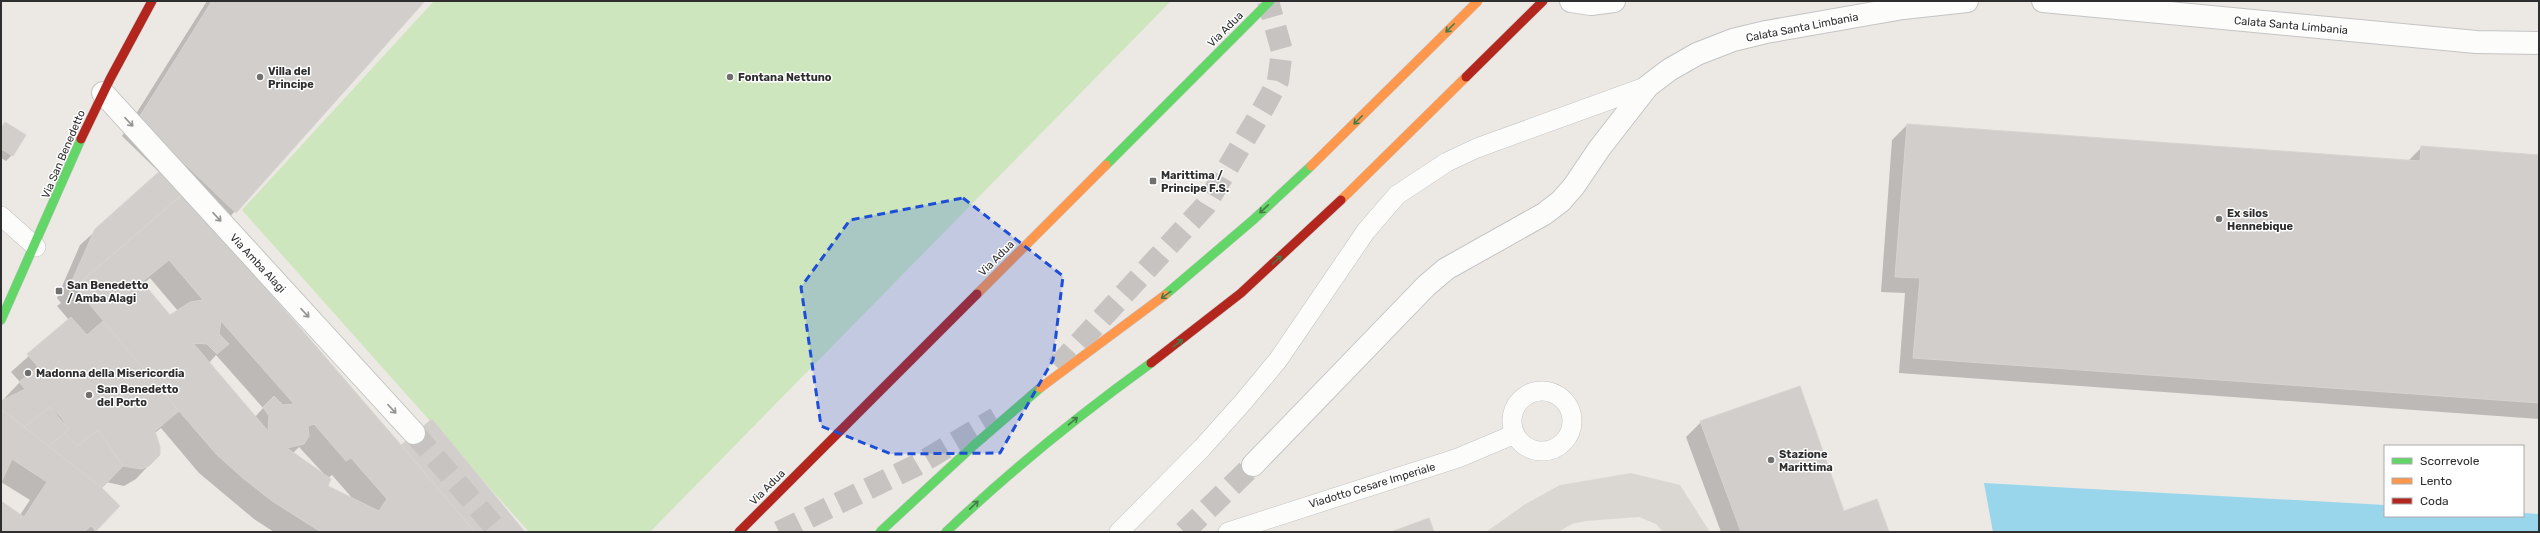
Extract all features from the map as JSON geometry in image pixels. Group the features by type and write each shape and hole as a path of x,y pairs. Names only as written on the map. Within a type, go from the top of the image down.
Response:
{"main road":[{"name":"Via San Benedetto","path":"1,320 36,247 102,93 152,1"},
{"name":"Via Adua","path":"739,532 1270,1"},
{"path":"880,532 992,427 1071,363 1172,290 1234,238 1328,149 1478,1"},
{"path":"946,532 988,492 1083,412 1160,358 1241,293 1321,220 1543,1"}],"street":[{"path":"1571,1 1591,4 1614,1"},
{"name":"Calata Santa Limbania","path":"1253,465 1426,286 1446,269 1544,214 1560,201 1574,186 1599,149 1648,86 1669,70 1697,54 1733,40 1766,32 1888,11 1967,1"},
{"name":"Calata Santa Limbania","path":"2043,1 2476,42 2539,43"},
{"name":"Via Amba Alagi","path":"102,93 414,433"}],"lane":[{"path":"1119,532 1202,448 1244,402 1278,360 1366,231 1397,195 1447,162 1477,148 1648,86"},
{"path":"1,216 36,247"},
{"path":"1535,385 1556,394 1564,400 1572,419 1571,430 1559,446 1539,451 1520,442 1515,434 1512,416 1515,407 1535,385"},
{"name":"Viadotto Cesare Imperiale","path":"1228,532 1458,458 1515,434"}],"highlighted area":[{"path":"963,198 1063,276 1053,360 1000,453 891,454 821,426 801,287 850,220"}],"green space":[{"path":"434,1 1171,1 650,532 529,532 242,210"}],"shaded area":[{"path":"1631,473 1680,485 1710,532 1663,532 1656,524 1639,517 1586,521 1572,524 1558,532 1486,532 1524,505 1560,485"}],"water":[{"path":"1984,483 2384,505 2384,517 2524,517 2524,513 2539,514 2539,532 1993,532"}],"building":[{"name":"Villa del Principe","path":"212,1 425,1 236,213 138,119"},
{"path":"5,122 26,135 13,156 1,149 1,128"},
{"name":"Ex silos Hennebique","path":"1907,124 2420,161 2421,146 2539,155 2539,403 1913,358 1920,278 1895,277"},
{"path":"162,169 184,193 75,287 71,283 95,229"},
{"path":"184,193 475,532 321,532 272,501 217,455 75,287","holes":["169,260 203,300 190,302 170,315 142,282","221,321 294,404 283,405 274,396 263,407 269,416 268,431 193,343 207,344 217,354 229,344 219,334","314,424 346,461 351,458 387,499 379,511 328,486 331,479 287,448 304,444 309,436 308,426"]},
{"name":"San Benedetto del Porto","path":"71,317 87,335 103,321 179,411 155,431 160,447 160,455 149,466 141,469 123,466 98,430 77,446 64,433 69,430 61,417 50,407 24,427 1,409 1,401 25,389 19,382 38,367 27,354"},
{"name":"Stazione Marittima","path":"1800,386 1844,511 1877,499 1889,532 1741,532 1700,421"},
{"path":"50,407 69,430 49,446 24,427"},
{"path":"1,409 102,488 120,506 96,531 91,526 84,532 1,532 1,501 24,517 47,482 12,459 1,483"},
{"path":"432,419 525,532 475,532 401,445"},
{"path":"98,430 123,466 102,488 49,446 64,433 77,446"},
{"path":"1429,518 1434,532 1391,532"}],"tunnel":[{"path":"1057,367 1205,206 1264,107 1278,81 1282,51 1268,1"},
{"path":"779,532 917,465 996,418"},
{"path":"414,433 499,532"},
{"path":"1184,532 1253,465"}],"traffic: fast":[{"path":"1106,165 1270,1"},
{"path":"1,320 81,139"},
{"path":"1165,295 1253,220 1311,166"},
{"path":"946,532 995,487 1046,444 1151,363"},
{"path":"880,532 973,446 1040,388"}],"traffic: slow":[{"path":"1311,166 1478,1"},
{"path":"1341,200 1466,77"},
{"path":"977,294 1106,165"},
{"path":"1040,388 1165,295"}],"traffic: jam":[{"path":"81,139 110,79 152,1"},
{"path":"1466,77 1543,1"},
{"path":"1151,363 1241,293 1341,200"},
{"path":"739,532 977,294"}],"place":[{"name":"Villa del Principe","path":"260,77"},
{"name":"Fontana Nettuno","path":"730,77"},
{"name":"Marittima / Principe F.S.","path":"1153,181"},
{"name":"Ex silos Hennebique","path":"2219,219"},
{"name":"San Benedetto / Amba Alagi","path":"59,291"},
{"name":"Madonna della Misericordia","path":"28,373"},
{"name":"San Benedetto del Porto","path":"89,395"},
{"name":"Stazione Marittima","path":"1771,460"}]}
